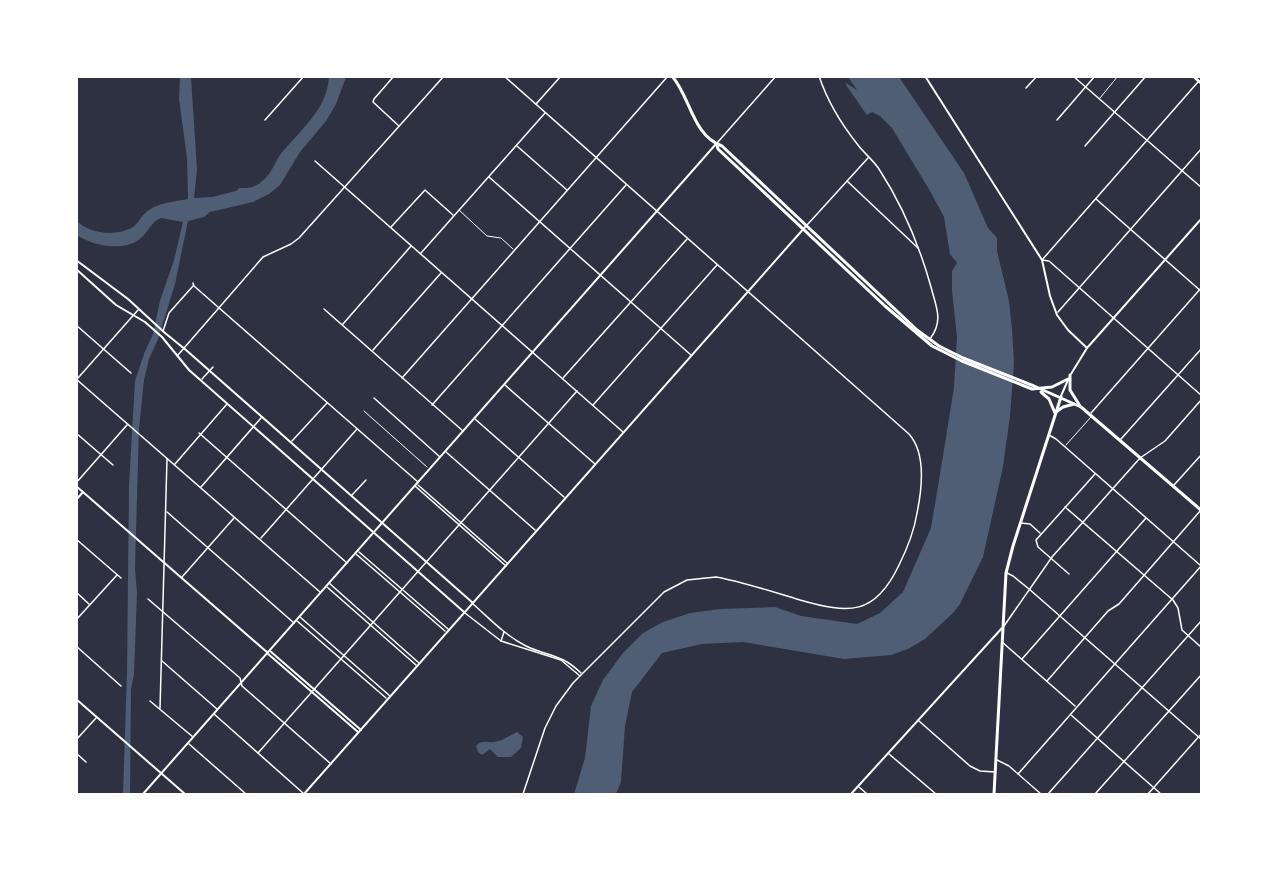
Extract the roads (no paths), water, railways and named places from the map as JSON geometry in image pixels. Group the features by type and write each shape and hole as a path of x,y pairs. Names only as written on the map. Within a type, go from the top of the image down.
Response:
{"main road":[{"path":"670,76 682,91 695,121 718,149 917,330 946,352"},
{"path":"1193,76 1200,83"},
{"path":"805,228 912,332 946,352 1081,407 1201,510"},
{"path":"1037,389 1052,387 1069,377 1070,390 1081,407"},
{"path":"1037,389 1049,399 1055,414"},
{"path":"994,795 1006,573 1020,522 1061,398"},
{"path":"1055,414 1063,407 1074,404"}],"street":[{"path":"265,120 304,76"},
{"path":"394,76 374,99 375,105 400,127"},
{"path":"177,356 264,257 293,243 444,76"},
{"path":"504,76 909,434 917,445 920,456 920,488 915,525 893,578 874,600 857,608 835,609 723,578 703,577 673,586 657,597 565,693 548,722 523,795"},
{"path":"536,104 561,76"},
{"path":"402,378 670,76"},
{"path":"143,795 776,76"},
{"path":"819,76 840,119 855,141 878,166 904,211 920,250 939,319 937,329 929,339"},
{"path":"925,76 1042,260 1056,313 1068,330 1087,348"},
{"path":"1026,88 1036,76"},
{"path":"1074,76 1202,188"},
{"path":"1057,120 1095,76"},
{"path":"1085,146 1146,76"},
{"path":"1042,260 1200,83"},
{"path":"420,254 546,113"},
{"path":"516,146 567,190"},
{"path":"1056,313 1202,148"},
{"path":"214,714 304,794 869,157"},
{"path":"315,161 623,432"},
{"path":"489,177 691,355"},
{"path":"847,181 920,250"},
{"path":"432,405 626,184"},
{"path":"391,227 425,190 454,216"},
{"path":"1091,415 1201,290 1096,199"},
{"path":"1061,398 1069,377 1087,348 1202,218"},
{"path":"563,379 688,238"},
{"path":"342,325 412,246"},
{"path":"76,260 125,296 504,631 527,646 565,659 581,675"},
{"path":"851,795 1002,628 1051,558 1140,458 1164,441 1202,398 1049,261 1042,260"},
{"path":"593,405 718,264"},
{"path":"76,269 113,303 151,327 201,380 501,641 562,660 581,675"},
{"path":"372,351 442,272"},
{"path":"193,283 358,428 460,524 507,564"},
{"path":"162,331 169,313 194,286"},
{"path":"324,309 463,432"},
{"path":"139,310 77,379 321,593"},
{"path":"76,325 130,373"},
{"path":"1120,440 1202,348"},
{"path":"201,380 213,367"},
{"path":"504,384 595,464"},
{"path":"258,753 577,391"},
{"path":"374,398 440,457"},
{"path":"291,443 328,402"},
{"path":"174,465 227,403"},
{"path":"201,488 262,417"},
{"path":"475,418 566,498"},
{"path":"129,425 76,484 360,731"},
{"path":"260,539 358,428"},
{"path":"76,433 113,465"},
{"path":"200,433 347,563"},
{"path":"1018,774 1201,565 1065,447 1048,435"},
{"path":"445,452 536,531"},
{"path":"1173,486 1202,454"},
{"path":"160,708 167,459"},
{"path":"1069,574 1038,547 1036,540 1095,473"},
{"path":"351,496 366,480"},
{"path":"76,500 83,492"},
{"path":"1065,507 1171,599 1178,607 1181,628 1202,648"},
{"path":"1047,681 1201,510"},
{"path":"166,511 344,656 389,698"},
{"path":"182,578 235,517"},
{"path":"1022,659 1146,518"},
{"path":"1020,522 1030,524 1041,534"},
{"path":"76,539 121,578"},
{"path":"357,552 448,631"},
{"path":"357,552 400,592 448,631"},
{"path":"1006,573 1029,589 1202,740"},
{"path":"76,620 117,574"},
{"path":"328,585 373,622 418,665"},
{"path":"328,585 370,625 418,665"},
{"path":"76,592 90,604"},
{"path":"148,599 240,678 242,686 331,764"},
{"path":"297,620 389,698"},
{"path":"1048,795 1202,620"},
{"path":"501,641 504,631"},
{"path":"1002,642 1076,707"},
{"path":"76,646 122,686"},
{"path":"161,660 218,709"},
{"path":"1095,795 1202,674"},
{"path":"76,699 185,795"},
{"path":"150,701 194,737"},
{"path":"1070,715 1161,795"},
{"path":"76,740 97,717"},
{"path":"918,720 970,766 983,771 995,772"},
{"path":"1148,795 1202,733"},
{"path":"188,744 246,795"},
{"path":"76,753 86,762"},
{"path":"888,753 936,795"},
{"path":"996,760 1003,762 1041,795"},
{"path":"858,787 867,795"}],"lane":[{"path":"1099,98 1118,76"},
{"path":"459,210 487,236 501,238 514,250"},
{"path":"364,411 430,469"},
{"path":"1065,447 1091,415"}],"water":[{"path":"180,77 191,77 197,170 194,198 212,197 236,191 239,188 253,187 261,182 270,173 280,155 318,110 327,89 329,77 346,77 336,104 326,121 300,152 280,185 253,202 210,212 204,217 188,221 175,284 144,380 139,429 135,568 137,593 134,675 131,689 130,794 123,794 129,485 135,381 153,334 183,222 161,218 153,223 138,241 121,246 111,246 93,243 77,235 76,220 81,225 95,231 119,232 133,227 154,207 188,199 187,158 179,99"},
{"path":"848,77 899,77 964,173 988,228 997,238 997,251 1009,301 1014,363 1003,467 983,557 960,604 953,613 925,639 908,649 891,655 844,659 743,642 702,644 662,653 632,692 625,726 621,782 616,794 574,794 585,758 591,706 603,680 623,653 643,633 663,622 690,613 720,609 775,607 801,616 857,624 880,613 903,592 931,528 954,387 957,337 952,271 957,263 950,254 944,217 930,191 892,128 880,116 872,112 867,115 864,111 846,85 846,83 857,90"},
{"path":"517,732 523,737 521,748 511,757 498,757 490,749 482,755 478,752 476,746 481,743 497,741"}]}
